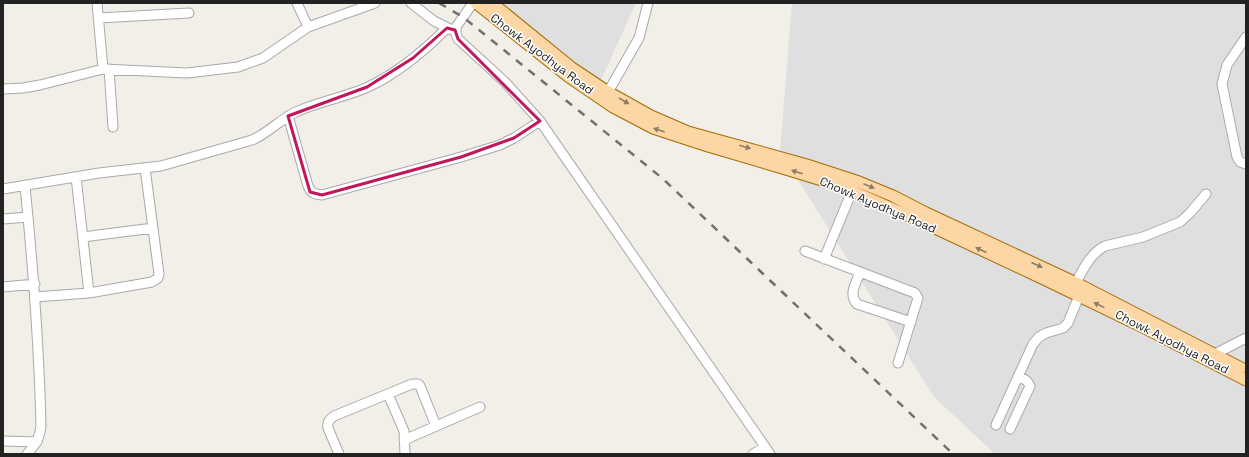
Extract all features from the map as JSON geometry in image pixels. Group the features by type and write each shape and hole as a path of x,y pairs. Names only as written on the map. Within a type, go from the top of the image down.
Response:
{"main road":[{"name":"Chowk Ayodhya Road","path":"475,3 569,77 613,107 653,128 852,191 1152,331 1246,380"},
{"name":"Chowk Ayodhya Road","path":"492,3 572,68 608,92 651,116 688,132 807,165 859,182 893,196 933,217 1076,283 1216,354 1246,371"},
{"path":"888,207 893,196"}],"street":[{"path":"97,3 113,127"},
{"path":"297,3 308,27"},
{"path":"3,86 40,85 106,69 186,73 238,67 263,58 308,27 375,3"},
{"path":"411,3 434,22 451,29 458,39 509,87 540,121 768,450 752,454"},
{"path":"3,189 99,173 161,166 252,140 266,133 288,116 298,111 367,87 394,72 451,29 475,3"},
{"path":"608,92 638,38 648,3"},
{"path":"99,18 189,13"},
{"path":"1246,37 1227,65 1222,84 1237,157 1240,162 1246,164"},
{"path":"288,116 310,192 315,194 322,194 461,157 500,145 514,138 540,121"},
{"path":"35,297 89,293 152,282 156,280 159,274 145,168"},
{"path":"76,178 89,293"},
{"path":"25,186 35,284 39,350 41,426 40,437 27,454"},
{"path":"824,259 852,191"},
{"path":"1076,283 1083,269 1096,251 1100,248 1143,237 1180,222 1190,213 1206,194"},
{"path":"3,219 28,217"},
{"path":"83,237 153,228"},
{"path":"805,251 917,295 918,298 898,364"},
{"path":"860,273 852,294 853,300 857,304 911,322"},
{"path":"3,287 35,284"},
{"path":"996,425 1033,344 1039,337 1046,333 1063,328 1068,322 1079,296"},
{"path":"1216,354 1246,338"},
{"path":"1010,430 1030,386 1027,381 1019,376"},
{"path":"339,454 328,428 327,424 329,420 334,416 412,384 418,384 436,426"},
{"path":"388,394 404,431 405,454"},
{"path":"404,440 480,407"},
{"path":"3,441 37,442"}],"highlighted area":[{"path":"447,28 455,30 458,39 540,121 514,138 461,157 322,195 310,192 288,116 367,87 413,58"}],"shaded area":[{"path":"495,3 636,3 597,89"},
{"path":"792,3 1246,3 1246,454 995,454 934,397 780,151"}],"railway":[{"path":"439,3 463,17 662,178 953,454"}]}
